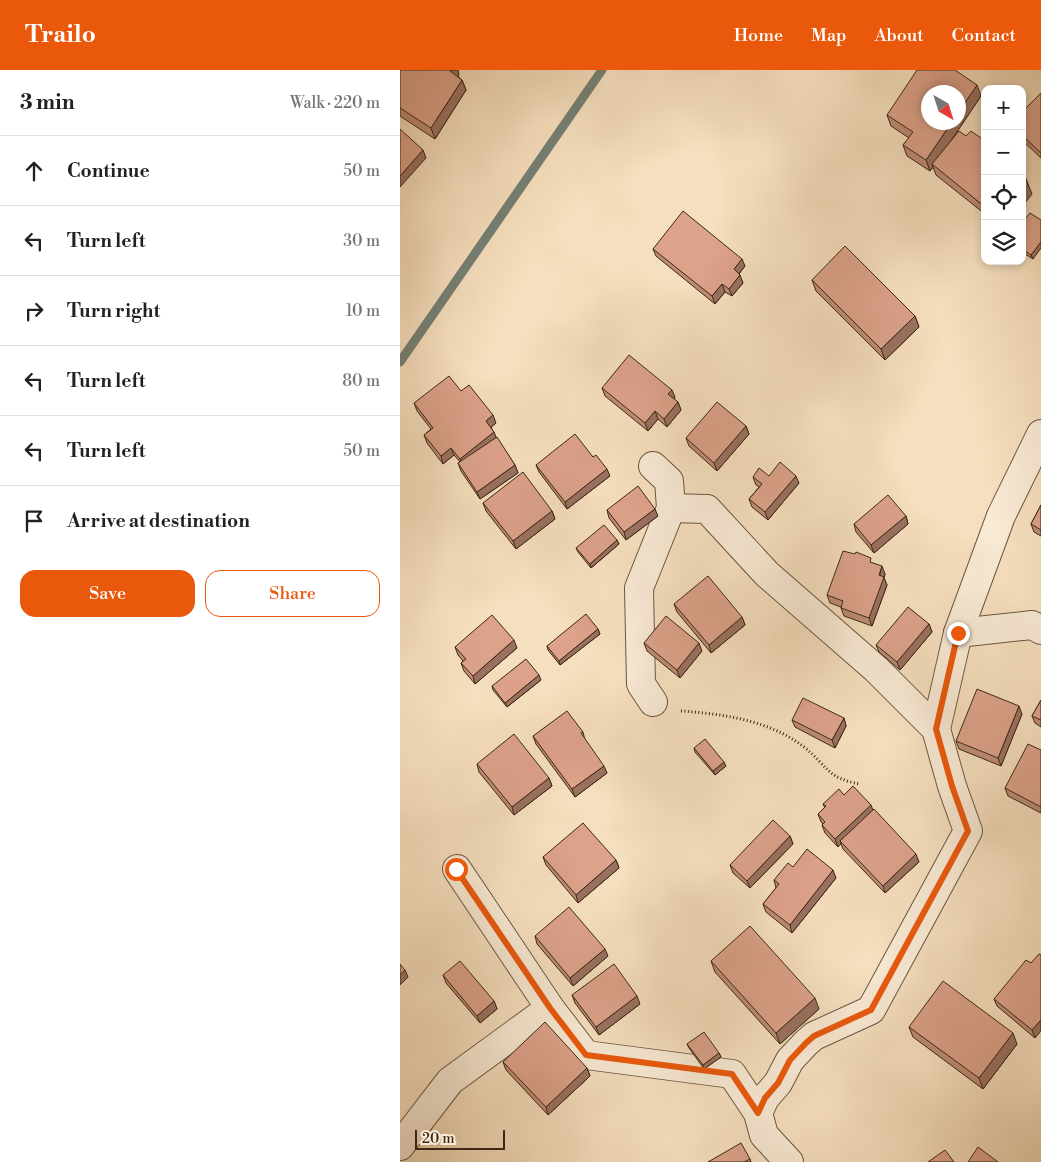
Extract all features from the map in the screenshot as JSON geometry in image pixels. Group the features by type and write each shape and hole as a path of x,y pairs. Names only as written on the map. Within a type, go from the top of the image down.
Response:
{"street":[{"path":"758,1113 765,1098 778,1083 790,1060 806,1043 814,1036 871,1010 968,831 952,786 936,729 958,633 1001,516 1041,434"},
{"path":"653,466 669,480 671,508 639,588 641,684 653,702"},
{"path":"671,508 707,509 767,574 876,669 936,729"},
{"path":"958,633 1032,625 1041,630"},
{"path":"456,869 550,1008 586,1055 732,1074 758,1113 764,1135 789,1162"},
{"path":"400,1146 450,1081 550,1008"}],"path":[{"path":"653,702 671,710 748,720 774,730 804,747 828,772 845,781 860,784"}],"building":[{"path":"400,70 451,70 462,80 431,128 400,108"},
{"path":"917,70 955,70 977,85 966,101 966,85 921,85 921,130 947,130 926,160 903,145 913,132 887,115"},
{"path":"1041,93 1041,153 1026,139 1026,108"},
{"path":"400,129 423,150 400,176"},
{"path":"959,131 966,136 971,131 981,138 981,204 932,164"},
{"path":"683,211 742,259 734,269 740,275 729,289 722,284 712,296 653,249"},
{"path":"1030,213 1041,220 1041,242 1031,255 1026,252 1026,218"},
{"path":"845,246 915,316 881,349 812,280"},
{"path":"629,355 672,390 668,394 678,402 664,419 655,411 645,423 602,388"},
{"path":"449,376 461,391 469,385 493,415 486,421 494,432 460,459 451,448 441,456 424,435 433,428 414,403"},
{"path":"717,402 746,426 714,463 686,438"},
{"path":"575,434 593,457 596,455 607,469 565,502 536,465"},
{"path":"497,437 515,465 477,492 458,463"},
{"path":"780,462 796,476 765,512 749,499 762,484 753,477 759,468 769,476"},
{"path":"523,472 552,511 513,541 483,503"},
{"path":"638,486 655,509 624,532 607,510"},
{"path":"888,495 906,516 871,545 854,524"},
{"path":"1041,505 1041,530 1031,524"},
{"path":"604,525 617,540 590,564 576,548"},
{"path":"843,551 855,554 856,552 871,558 870,562 882,566 879,575 884,577 869,618 841,608 843,601 827,595"},
{"path":"708,576 742,617 709,645 674,604"},
{"path":"908,607 929,624 897,662 876,645"},
{"path":"586,614 598,629 559,661 547,646"},
{"path":"492,615 514,640 473,676 461,663 466,659 455,647"},
{"path":"666,616 699,643 677,670 644,643"},
{"path":"526,659 539,675 505,703 492,686"},
{"path":"977,689 1019,706 998,758 956,741"},
{"path":"803,698 844,718 832,740 792,720"},
{"path":"1041,700 1041,720 1032,716"},
{"path":"567,711 583,732 581,733 604,766 572,789 533,736"},
{"path":"514,734 549,778 512,807 477,764"},
{"path":"705,739 724,762 713,771 694,748"},
{"path":"1028,744 1041,750 1041,807 1005,788"},
{"path":"853,786 871,805 835,839 822,825 825,822 818,814 826,806 823,804 839,789 844,795"},
{"path":"874,809 916,854 883,886 840,841"},
{"path":"773,820 790,836 747,881 730,865"},
{"path":"583,823 616,860 576,895 543,857"},
{"path":"807,849 833,870 790,925 763,904 779,884 774,880 788,863 793,867"},
{"path":"569,907 605,949 570,978 535,936"},
{"path":"750,926 815,998 776,1033 711,961"},
{"path":"1039,954 1041,955 1041,1020 1032,1030 994,999 1026,960 1031,963"},
{"path":"460,961 494,1001 477,1016 443,975"},
{"path":"400,964 405,970 400,975"},
{"path":"614,964 637,996 596,1027 572,995"},
{"path":"943,981 1013,1033 979,1078 909,1027"},
{"path":"545,1022 587,1068 546,1107 503,1062"},
{"path":"704,1032 719,1053 703,1065 687,1044"},
{"path":"741,1143 750,1159 744,1162 708,1162"},
{"path":"978,1147 998,1162 968,1162"},
{"path":"945,1150 954,1162 928,1162"}],"waterway":[{"path":"400,362 602,70"}],"route":[{"path":"456,869 550,1008 586,1055 732,1074 758,1113 765,1098 778,1083 790,1060 806,1043 814,1036 871,1010 968,831 952,786 936,729 958,633"}]}
